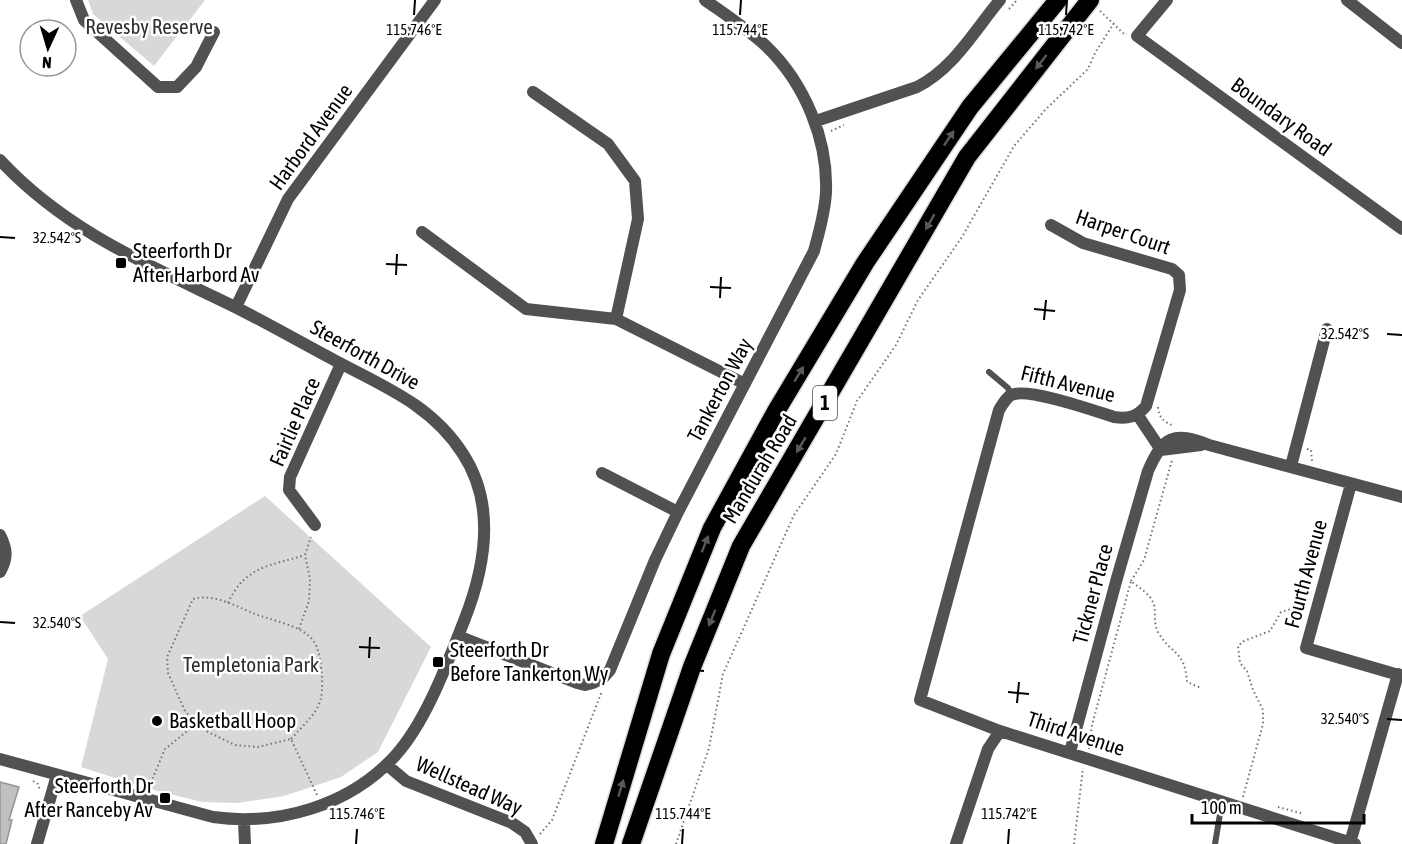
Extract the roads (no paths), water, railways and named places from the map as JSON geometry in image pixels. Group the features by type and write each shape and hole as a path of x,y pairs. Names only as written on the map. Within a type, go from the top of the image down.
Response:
{"highway":[{"name":"Mandurah Road","path":"604,844 661,654 712,528 775,414 865,263 970,107 1058,0"},
{"name":"Mandurah Road","path":"631,844 692,667 741,546 967,156 1090,0"}],"street":[{"path":"76,0 84,20 158,87 177,87 196,67 214,32"},
{"name":"Harbord Avenue","path":"236,307 288,199 435,0"},
{"path":"816,121 917,87 932,79 950,64 1000,0"},
{"name":"Boundary Road","path":"1167,0 1137,36 1402,230"},
{"path":"1347,0 1402,43"},
{"name":"Tankerton Way","path":"459,636 577,683 585,685 603,678 615,659 652,568 678,512 814,251 822,222 826,180 816,121 790,74 767,47 709,1"},
{"path":"534,92 608,144 635,181 638,219 616,319"},
{"name":"Steerforth Drive","path":"0,160 46,202 108,245 236,307 409,399 441,425 464,455 481,504 485,540 481,574 459,636 415,729 405,745 387,765 351,792 322,806 286,816 244,821 213,817 0,759"},
{"name":"Harper Court","path":"1050,225 1083,243 1172,268 1179,275 1180,290 1146,406 1137,414"},
{"path":"422,232 526,309 616,319 745,384"},
{"path":"1291,466 1327,329"},
{"name":"Fairlie Place","path":"315,525 289,490 290,477 341,364"},
{"name":"Fifth Avenue","path":"1011,395 1033,393 1114,417 1125,418 1137,414 1161,450"},
{"name":"Third Avenue","path":"1011,395 999,410 920,700 1000,731 1353,843"},
{"path":"1161,450 1166,441 1188,437 1209,445 1402,497"},
{"path":"1161,450 1209,445"},
{"name":"Tickner Place","path":"1070,752 1148,471 1155,456 1161,450"},
{"path":"602,473 678,512"},
{"name":"Fourth Avenue","path":"1351,484 1306,648 1400,675"},
{"path":"0,535 6,547 7,560 0,572"},
{"path":"1353,843 1400,675"},
{"path":"956,844 988,749 1000,731"},
{"name":"Wellstead Way","path":"387,765 410,783 512,823 525,832 532,844"},
{"path":"38,844 57,775"},
{"path":"244,821 245,844"}],"lane":[{"name":"Fifth Avenue","path":"989,372 1008,388 1011,395"},
{"path":"1215,844 1222,802"}],"place":[{"name":"Steerforth Dr After Harbord Av","path":"121,263"},
{"name":"Steerforth Dr Before Tankerton Wy","path":"438,662"},
{"name":"Basketball Hoop","path":"157,721"},
{"name":"Steerforth Dr After Ranceby Av","path":"165,798"}],"park label":[{"name":"Revesby Reserve","path":"149,27"},
{"name":"Templetonia Park","path":"251,665"}]}
